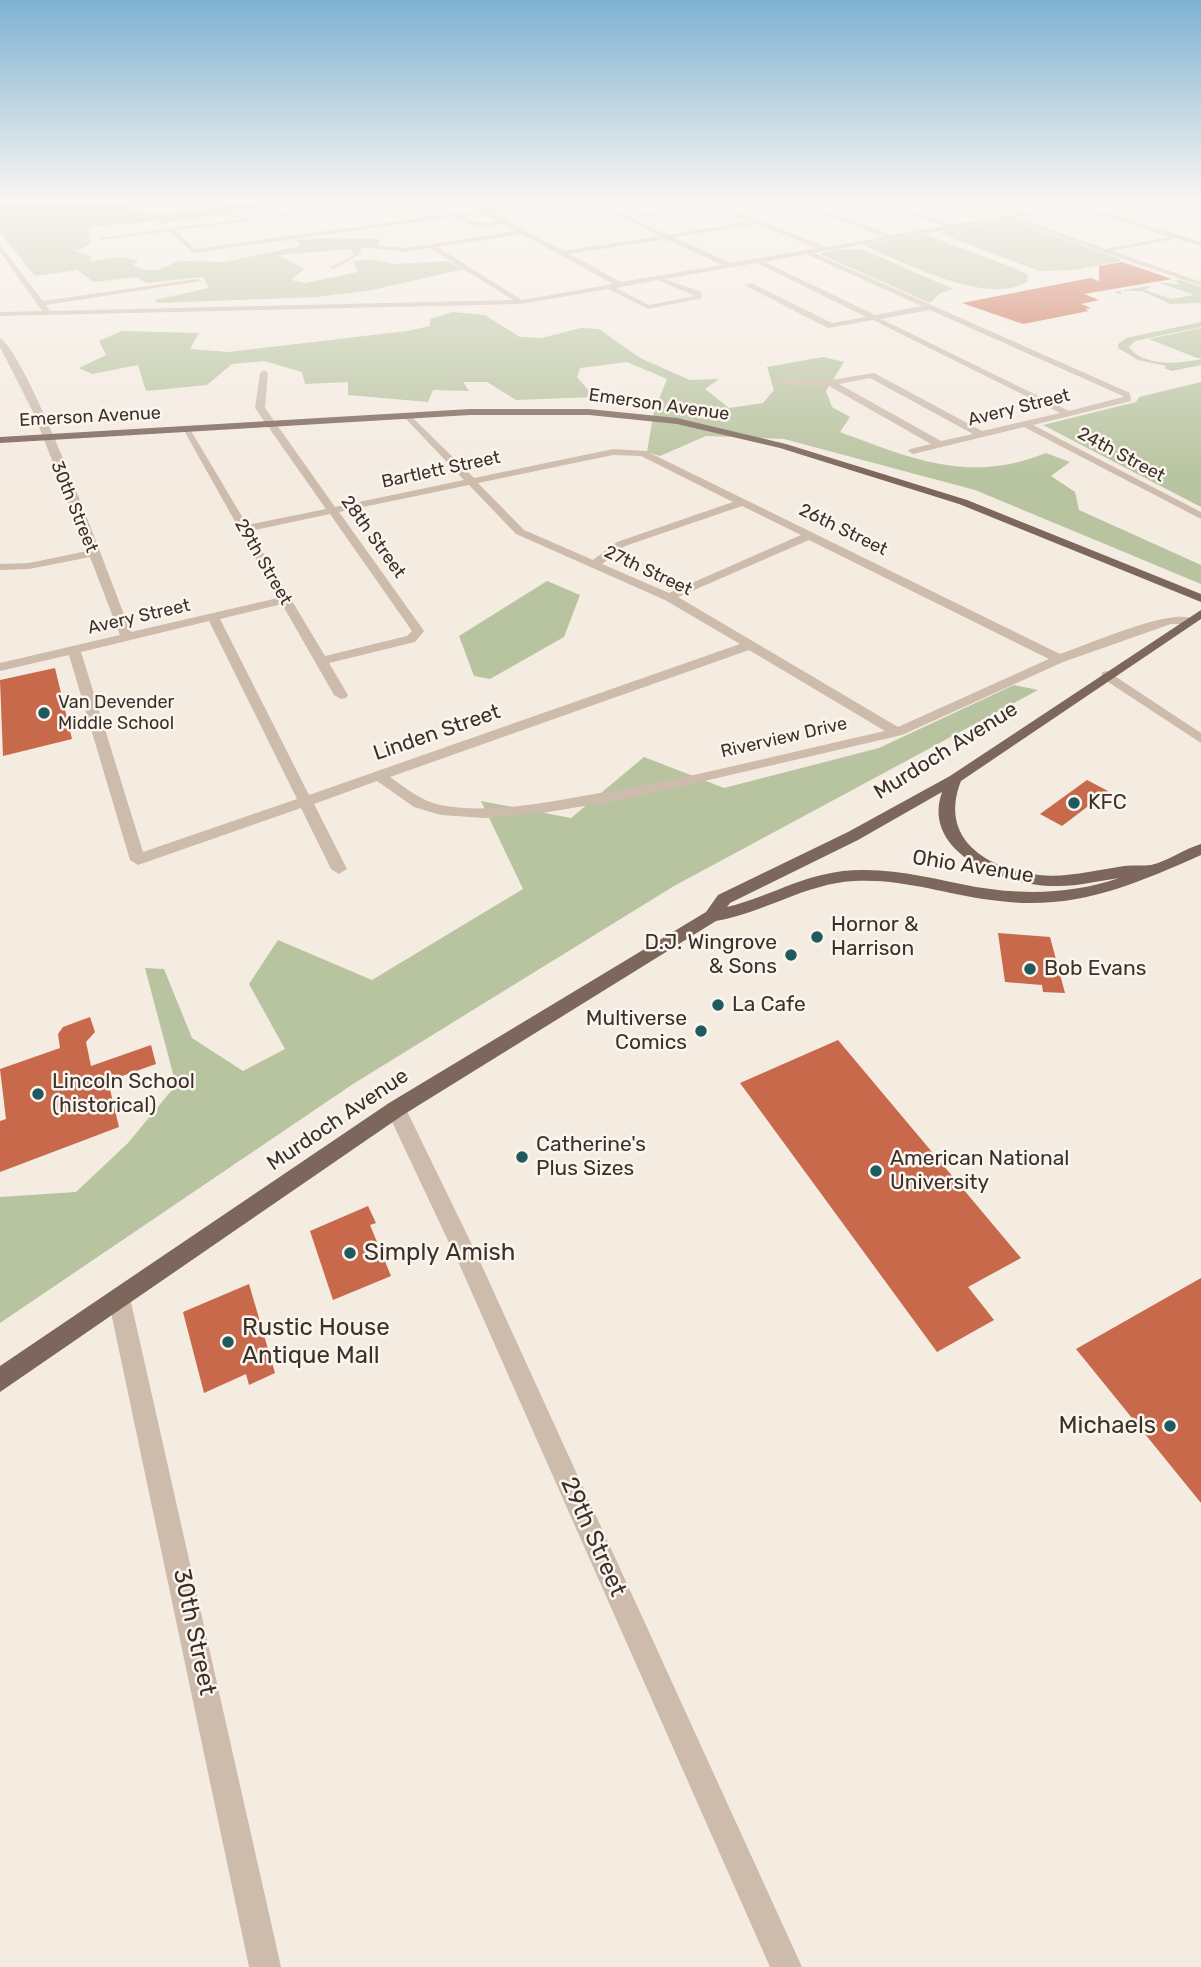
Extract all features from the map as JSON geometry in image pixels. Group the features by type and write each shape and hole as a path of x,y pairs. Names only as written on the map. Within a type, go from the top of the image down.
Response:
{"main road":[{"name":"Emerson Avenue","path":"0,440 484,411 589,412 718,429 963,502 1201,598"},
{"name":"Murdoch Avenue","path":"712,916 724,899 853,836 955,779 1195,617"},
{"path":"955,779 946,803 952,831 972,855 989,865 1010,874 1055,881 1118,870 1155,870"},
{"path":"844,876 842,854 853,836"},
{"name":"Ohio Avenue","path":"812,881 844,876 889,876 992,895 1065,899 1098,893 1201,849"},
{"name":"Murdoch Avenue","path":"0,1380 396,1108 712,916 741,912 774,894 812,881"}],"street":[{"path":"34,293 47,312"},
{"path":"41,303 113,293"},
{"path":"506,293 521,302"},
{"path":"0,314 521,302 575,293"},
{"path":"620,293 648,307 698,298 699,295 695,293"},
{"path":"764,293 831,326 931,307"},
{"name":"24th Street","path":"822,293 1069,414"},
{"path":"899,293 931,307"},
{"name":"Avery Street","path":"913,452 1128,399 1127,395 931,307"},
{"name":"30th Street","path":"0,340 20,373 127,637"},
{"name":"28th Street","path":"264,373 260,408 418,631 411,639 321,661"},
{"path":"779,382 831,383 871,374 982,435"},
{"path":"831,383 940,445"},
{"name":"27th Street","path":"408,416 520,532 669,597 897,732"},
{"name":"24th Street","path":"1025,424 1201,516"},
{"name":"29th Street","path":"185,429 341,695"},
{"name":"26th Street","path":"605,454 627,451 649,455 1059,659"},
{"name":"Bartlett Street","path":"244,529 605,454"},
{"path":"594,564 621,544 743,502"},
{"path":"669,597 811,535"},
{"path":"0,567 29,566 93,553"},
{"name":"Avery Street","path":"0,667 285,600"},
{"path":"213,617 339,869"},
{"name":"Riverview Drive","path":"379,776 419,804 441,810 485,813 542,808 627,794 897,732 1059,659 1170,620 1195,617"},
{"name":"Linden Street","path":"74,650 138,860 750,645"},
{"path":"1107,675 1201,739"},
{"name":"29th Street","path":"396,1108 468,1260 786,1967"},
{"name":"30th Street","path":"119,1298 265,1967"}],"green space":[{"path":"187,293 350,293 317,297 158,303 154,300"},
{"path":"907,293 942,293 930,303"},
{"path":"1146,293 1172,299 1194,295 1188,293 1201,293 1201,303 1170,304"},
{"path":"452,312 485,315 520,337 542,338 581,328 599,329 640,358 690,380 719,379 705,389 729,408 763,403 774,390 767,367 823,357 844,362 826,391 832,407 850,417 840,432 917,459 941,464 992,467 1046,453 1070,462 1051,476 1075,492 1079,510 1201,565 1201,584 975,490 784,439 706,436 660,456 647,452 654,411 667,379 627,362 580,368 577,377 594,397 516,400 487,382 463,382 469,391 433,390 428,402 348,395 348,382 305,384 302,372 264,361 232,364 207,385 146,391 138,365 92,374 79,368 106,355 99,341 122,331 199,333 190,349 228,352 407,331 430,326 430,319"},
{"path":"1201,322 1201,327 1135,341 1129,347 1143,358 1152,361 1173,363 1201,359 1201,365 1172,371 1164,368 1167,366 1138,360 1118,348 1118,344 1126,338"},
{"path":"1201,328 1201,358 1149,339"},
{"path":"1201,382 1201,507 1043,425 1136,402 1139,397"},
{"path":"547,581 580,595 564,637 490,679 474,676 459,636"},
{"path":"1014,685 1038,690 674,886 353,1084 0,1323 0,1197 76,1192 128,1143 176,1085 145,968 164,969 192,1038 243,1071 285,1049 249,984 278,940 372,980 523,889 481,801 571,818 644,757 724,788 879,748"}],"building":[{"path":"1014,293 1091,293 1084,294 1099,300 1081,304 1091,308 1085,309 1089,311 1023,324 962,303"},
{"name":"Van Devender Middle School","path":"55,668 72,739 3,756 0,680"},
{"name":"KFC","path":"1087,780 1108,791 1062,826 1040,814"},
{"name":"Bob Evans","path":"998,933 1050,937 1065,993 1043,992 1042,985 1005,982"},
{"name":"Lincoln School (historical)","path":"90,1017 95,1032 86,1042 91,1066 151,1045 156,1064 108,1081 119,1127 0,1172 0,1121 6,1119 0,1069 60,1048 58,1034 63,1027"},
{"name":"American National University","path":"838,1040 1021,1258 968,1287 994,1320 937,1352 740,1083"},
{"name":"Simply Amish","path":"368,1206 376,1223 370,1225 391,1276 333,1300 310,1231"},
{"name":"Michaels","path":"1201,1278 1201,1503 1076,1349"},
{"name":"Rustic House Antique Mall","path":"249,1284 275,1373 249,1385 246,1374 204,1393 183,1312"}],"place":[{"name":"Van Devender Middle School","path":"44,713"},
{"name":"KFC","path":"1074,803"},
{"name":"Hornor & Harrison","path":"817,937"},
{"name":"D.J. Wingrove & Sons","path":"791,955"},
{"name":"Bob Evans","path":"1030,969"},
{"name":"La Cafe","path":"718,1005"},
{"name":"Multiverse Comics","path":"701,1031"},
{"name":"Lincoln School (historical)","path":"38,1094"},
{"name":"Catherine's Plus Sizes","path":"522,1157"},
{"name":"American National University","path":"876,1171"},
{"name":"Simply Amish","path":"350,1253"},
{"name":"Rustic House Antique Mall","path":"228,1342"},
{"name":"Michaels","path":"1170,1426"}]}
